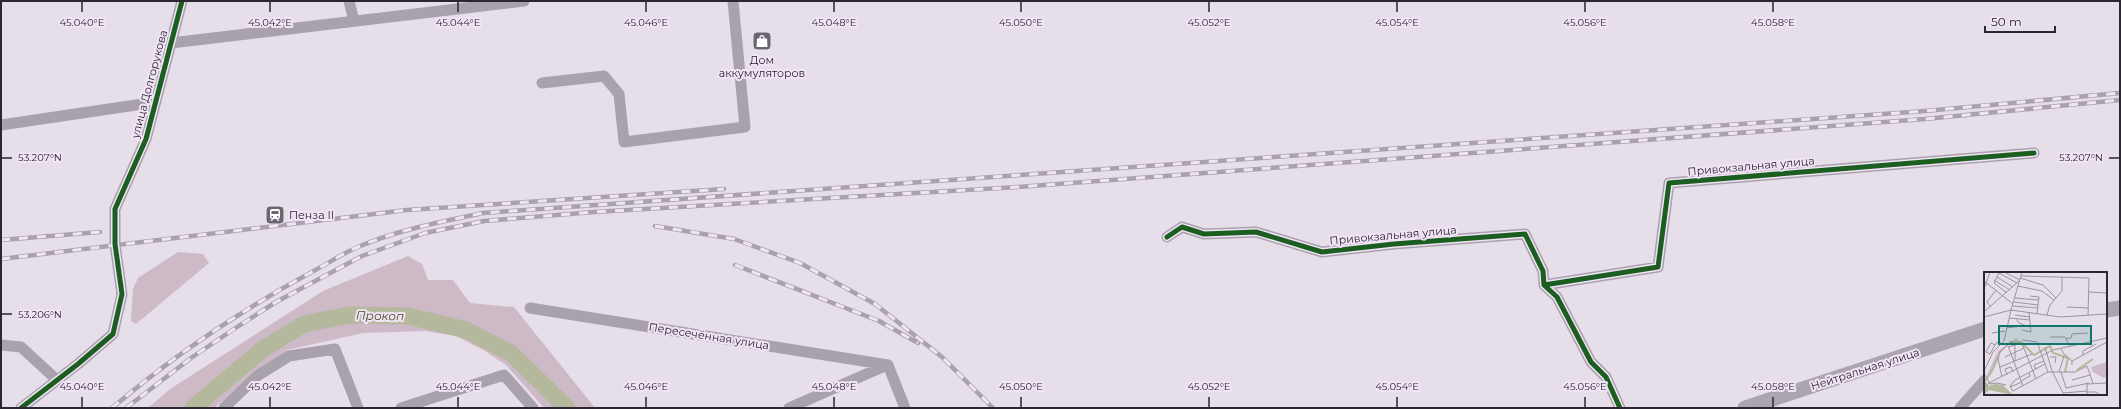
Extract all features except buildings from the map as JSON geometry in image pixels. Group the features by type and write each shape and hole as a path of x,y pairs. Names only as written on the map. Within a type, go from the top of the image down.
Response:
{"main road":[{"path":"2107,310 2120,308"},
{"name":"Нейтральная улица","path":"1745,408 1984,329"}],"street":[{"name":"улица Долгорукова","path":"57,380 113,334 122,294 115,244 115,209 146,139 182,1"},
{"path":"349,1 354,21"},
{"path":"171,43 524,1"},
{"path":"542,83 604,76 619,94 624,142 745,127 733,1"},
{"path":"1,125 156,102"},
{"name":"Привокзальная улица","path":"1167,237 1182,227 1204,234 1256,232 1322,252 1394,244 1525,234 1543,271 1544,284 1658,267 1669,183 2034,154"},
{"path":"1544,284 1557,297 1591,362 1606,377 1620,408"},
{"name":"Пересечённая улица","path":"530,308 888,365"},
{"path":"1,345 21,347 57,380 21,408"},
{"path":"224,408 256,376 289,356 335,349 358,408"},
{"path":"789,408 888,365 905,408"},
{"path":"401,408 504,375 533,408"},
{"path":"1960,408 1984,381"}],"shaded area":[{"path":"178,252 203,254 209,263 136,324 131,321 133,289 138,278"},
{"path":"408,256 422,264 428,280 453,280 470,303 514,307 595,408 544,408 506,365 485,351 456,336 425,331 363,333 287,350 214,408 148,408 170,389 323,291"}],"waterway":[{"name":"Прокоп","path":"193,408 263,349 304,324 350,315 408,316 466,330 511,353 567,408"}],"railway":[{"path":"112,408 159,370 208,335 258,303 346,253 373,241 404,231 483,213 1925,111 2120,93"},
{"path":"126,408 191,358 276,302 362,256 425,233 484,221 594,212 1018,187 1925,119 2120,100"},
{"path":"1,259 407,210 724,189"},
{"path":"655,226 734,239 800,263 875,304 942,357 993,408"},
{"path":"1,240 100,232"},
{"path":"735,265 879,321 918,343"}],"cycle path":[{"path":"21,408 78,364 113,334 122,294 115,244 115,209 146,139 182,1"},
{"path":"1544,285 1658,267 1669,183 2034,153"},
{"path":"1167,237 1182,227 1204,234 1256,232 1322,252 1394,244 1525,234 1543,271 1544,285 1557,297 1591,362 1606,377 1620,408"}],"place":[{"name":"Дом аккумуляторов","path":"762,41"},
{"name":"Пенза II","path":"275,215"}]}
